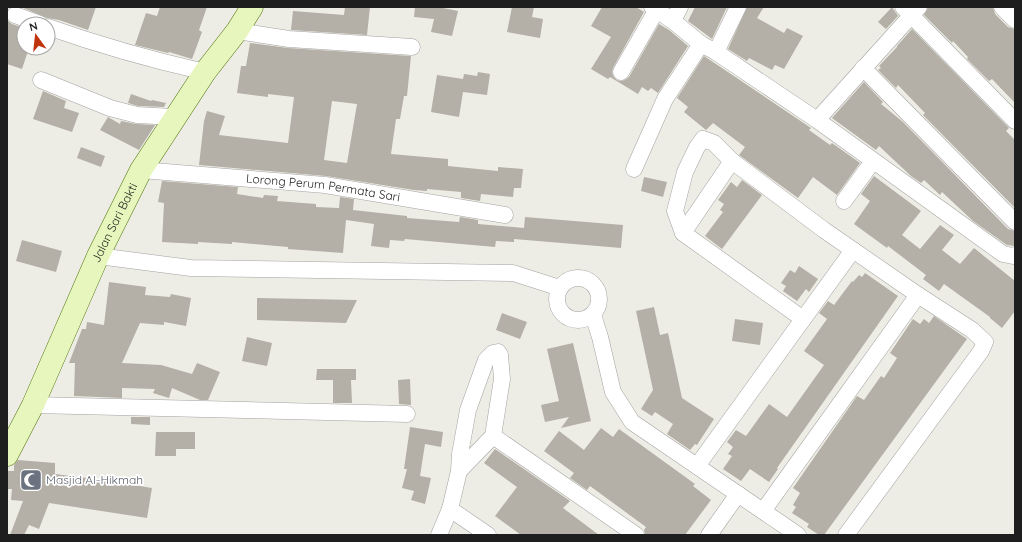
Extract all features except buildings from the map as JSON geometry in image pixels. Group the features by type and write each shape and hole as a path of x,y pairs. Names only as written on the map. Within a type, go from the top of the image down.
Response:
{"main road":[{"name":"Jalan Sari Bakti","path":"7,455 33,405 98,256 141,170 174,117 252,7"}],"street":[{"path":"673,22 680,7"},
{"path":"716,52 738,7"},
{"path":"1002,7 1015,20"},
{"path":"621,72 654,9 701,44 716,52 817,120 1003,254 1015,255"},
{"path":"817,120 911,10 972,78 1015,121"},
{"path":"56,30 156,60 205,72"},
{"path":"237,30 289,39 412,47"},
{"path":"634,170 665,99 701,44"},
{"path":"863,68 1015,222"},
{"path":"41,80 110,108 137,115 174,117"},
{"path":"803,319 683,233 675,210 685,172 697,147 703,139 714,143 732,160 853,250 972,330 985,342 982,351 846,535"},
{"path":"683,233 732,160"},
{"path":"844,201 873,161"},
{"name":"Lorong Perum Permata Sari","path":"141,170 325,185 504,215"},
{"path":"697,466 853,250"},
{"path":"98,256 191,268 513,273 560,288"},
{"path":"575,278 584,279 592,283 600,298 598,307 593,315 586,320 577,321 568,318 561,313 557,305 557,296 560,288 567,281 575,278"},
{"path":"763,511 918,295"},
{"path":"593,315 600,337 613,392 632,422 798,535"},
{"path":"439,535 450,509 459,471 460,454 468,410 486,360 496,351 500,354 502,379 493,436 459,471"},
{"path":"33,405 407,414"},
{"path":"493,436 636,535"},
{"path":"709,535 738,494"},
{"path":"450,509 488,535"}],"place":[{"name":"Masjid Al-Hikmah","path":"31,480"}]}
